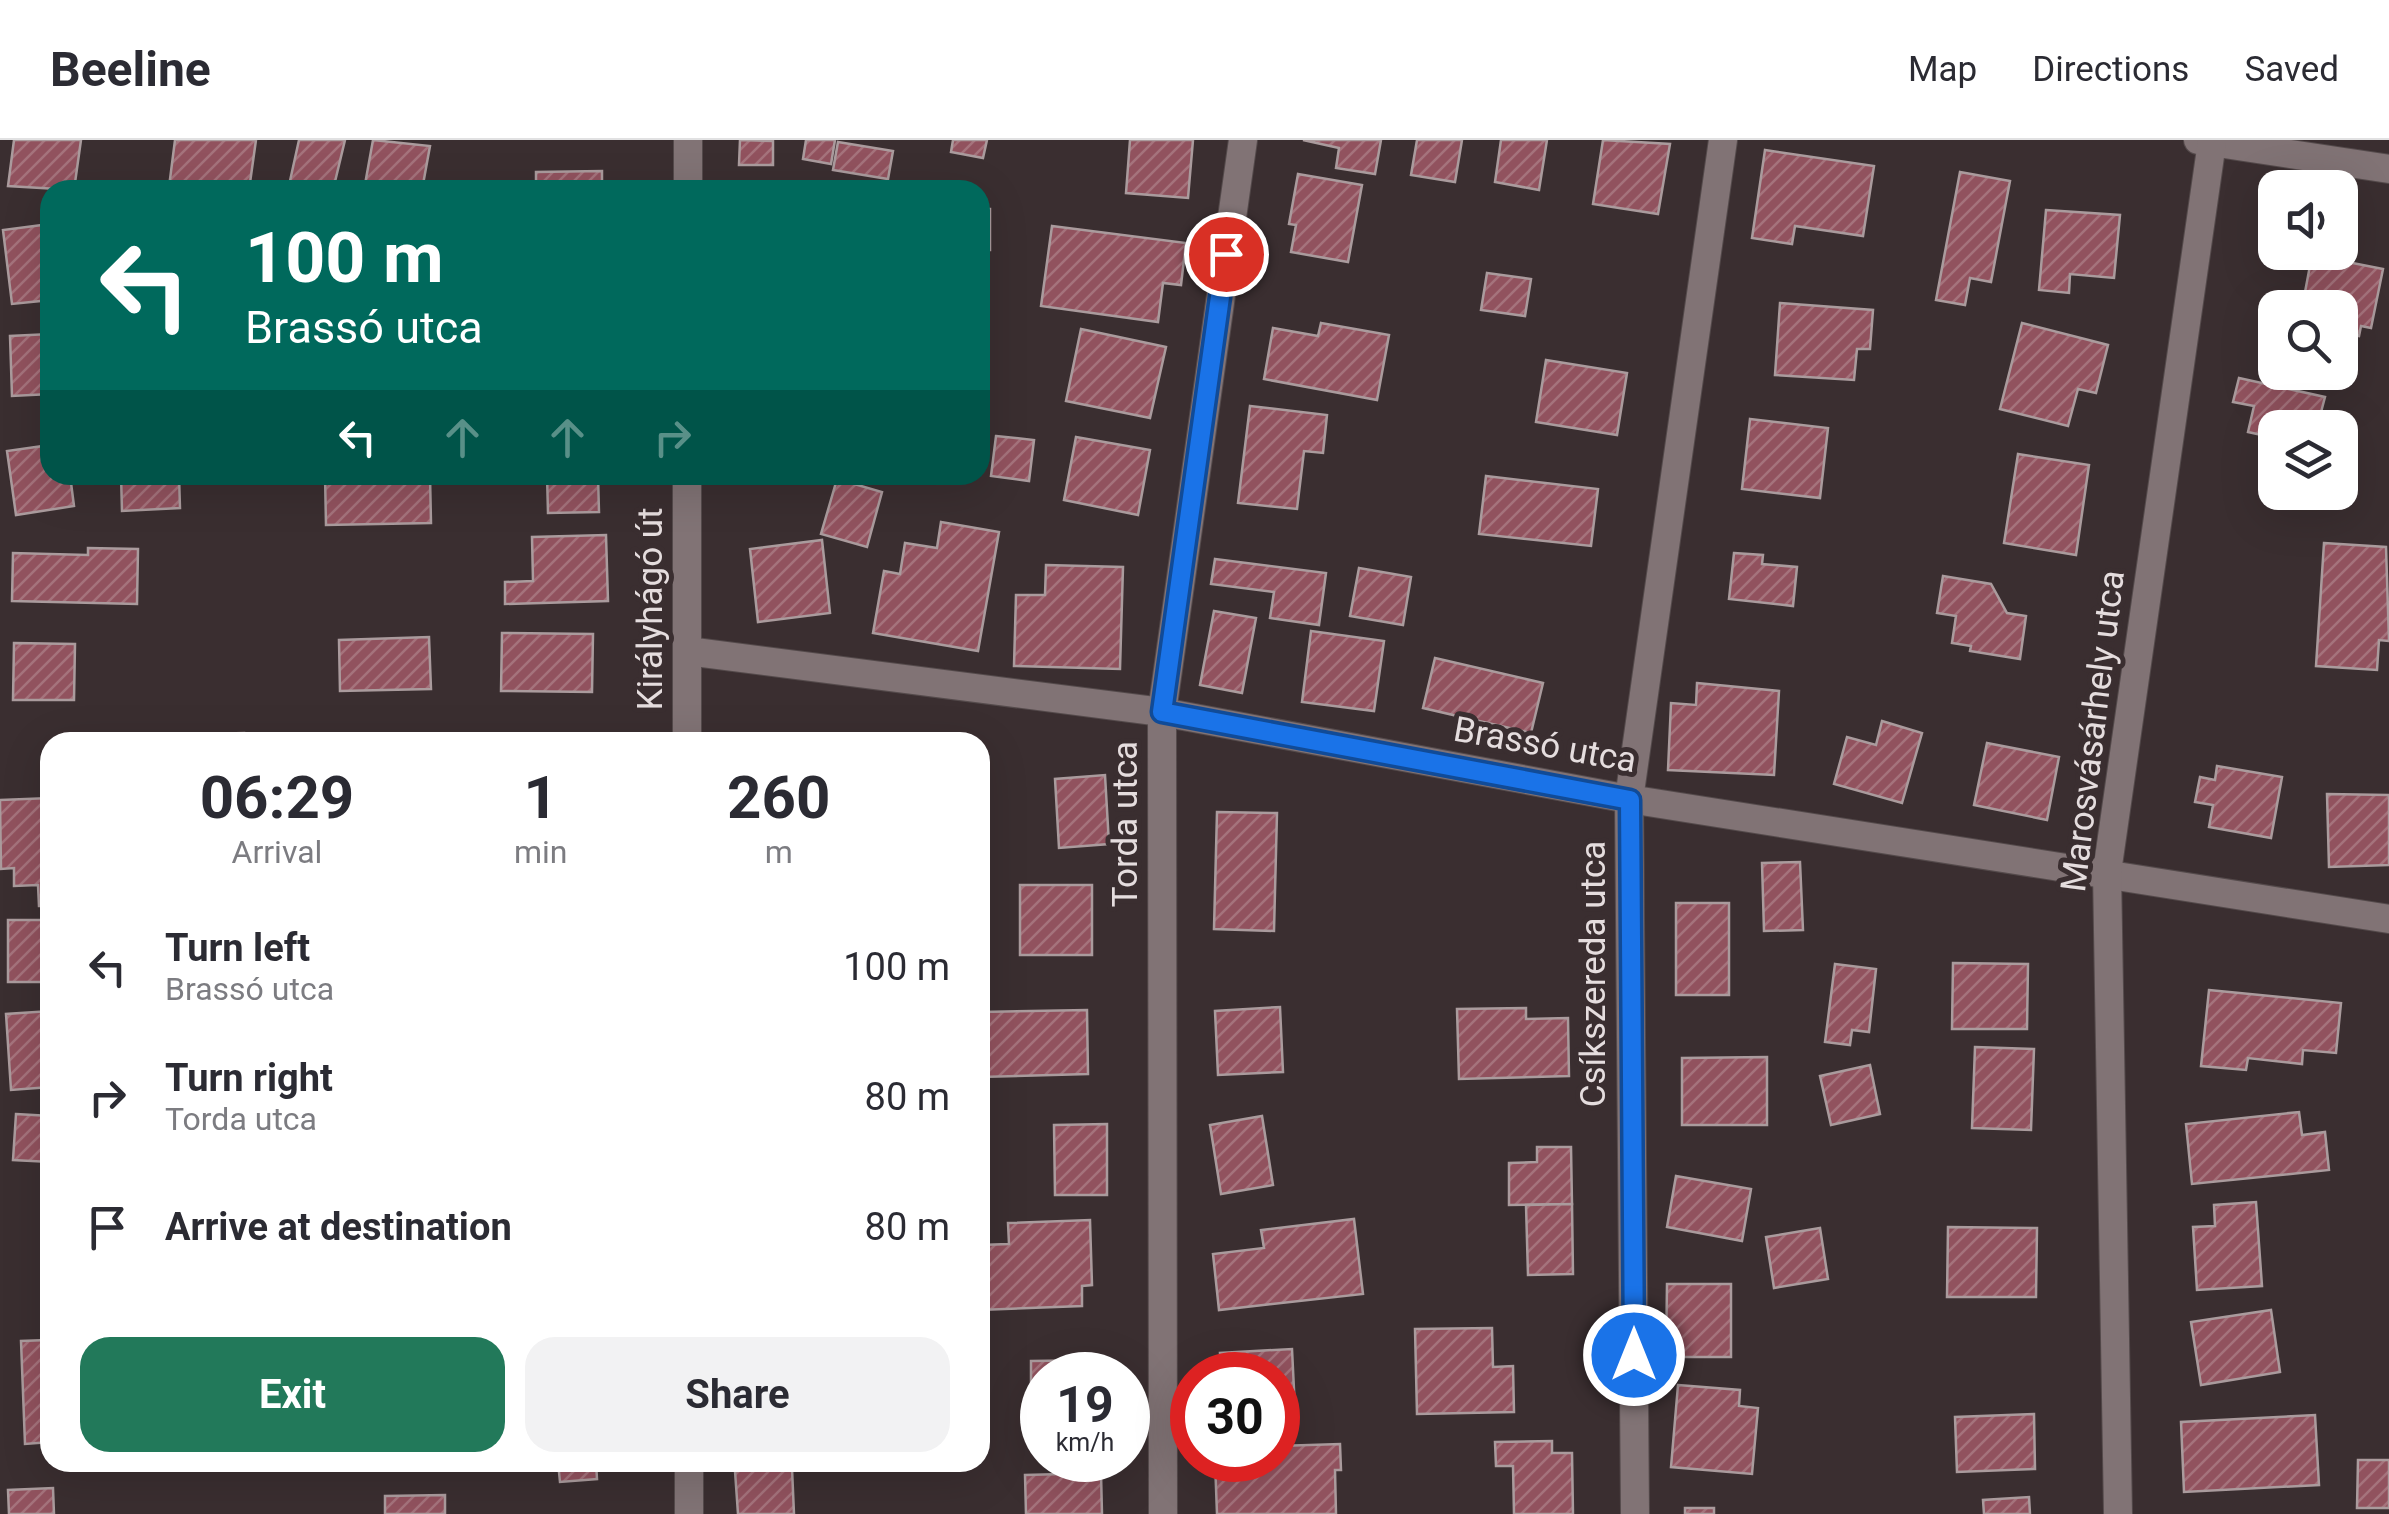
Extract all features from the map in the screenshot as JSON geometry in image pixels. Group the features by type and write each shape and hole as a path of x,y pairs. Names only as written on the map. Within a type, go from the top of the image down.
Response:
{"street":[{"path":"688,140 688,180"},
{"name":"Torda utca","path":"1163,1514 1162,712 1242,140"},
{"name":"Csíkszereda utca","path":"1635,1514 1630,800 1723,140"},
{"path":"2205,141 2389,169"},
{"name":"Marosvásárhely utca","path":"2118,1514 2108,872 2205,141"},
{"name":"Királyhágó út","path":"687,732 688,485"},
{"name":"Brassó utca","path":"687,651 1162,712 1630,800 2389,919"},
{"path":"689,1472 689,1514"}],"building":[{"path":"14,140 81,140 75,180 40,180 40,188 8,186"},
{"path":"175,140 256,140 250,180 170,180"},
{"path":"299,140 345,140 335,180 290,180"},
{"path":"373,140 430,146 424,180 366,180"},
{"path":"740,140 773,141 773,165 739,165"},
{"path":"806,140 835,140 831,164 803,159"},
{"path":"953,140 987,140 983,158 951,152"},
{"path":"1130,140 1193,140 1188,198 1126,193"},
{"path":"1303,140 1381,140 1375,174 1336,168 1339,148"},
{"path":"1417,140 1462,140 1455,182 1411,175"},
{"path":"1501,140 1547,140 1539,190 1495,182"},
{"path":"1603,140 1670,144 1658,214 1593,204"},
{"path":"838,142 893,151 888,179 833,170"},
{"path":"1765,150 1874,166 1863,236 1795,226 1792,244 1752,238"},
{"path":"602,171 602,180 536,180 536,172"},
{"path":"1960,172 2010,181 1991,282 1970,278 1965,305 1936,300"},
{"path":"1298,174 1362,185 1348,262 1291,252 1296,225 1289,224"},
{"path":"2046,210 2120,215 2114,278 2070,274 2069,293 2039,290"},
{"path":"40,225 40,301 12,304 3,230"},
{"path":"1052,226 1186,243 1181,285 1163,283 1158,322 1041,306"},
{"path":"2358,264 2383,269 2371,328 2361,326 2359,336 2358,290 2305,290 2309,270 2358,270"},
{"path":"1487,273 1531,279 1525,316 1481,310"},
{"path":"1780,303 1873,310 1870,349 1857,349 1854,380 1775,375"},
{"path":"1321,323 1389,335 1377,400 1264,379 1273,328 1318,336"},
{"path":"2022,323 2108,345 2096,393 2078,389 2068,426 2000,409"},
{"path":"1081,329 1166,347 1150,418 1066,401"},
{"path":"40,334 40,395 12,396 10,336"},
{"path":"1546,360 1627,373 1617,435 1536,422"},
{"path":"2239,378 2258,382 2258,390 2293,390 2325,397 2322,410 2258,410 2258,434 2248,432 2254,406 2233,402"},
{"path":"1250,406 1327,415 1323,453 1304,451 1297,509 1238,503"},
{"path":"1750,419 1828,428 1820,498 1742,489"},
{"path":"996,436 1034,440 1029,481 991,476"},
{"path":"1076,437 1150,450 1138,515 1064,500"},
{"path":"40,446 40,485 71,485 74,506 16,515 7,451"},
{"path":"2018,454 2089,465 2076,555 2004,543"},
{"path":"1486,476 1598,489 1591,546 1479,534"},
{"path":"121,485 179,485 180,508 122,511"},
{"path":"325,485 430,485 431,523 326,525"},
{"path":"547,485 598,485 599,512 548,513"},
{"path":"835,485 858,485 882,492 867,547 821,534"},
{"path":"941,522 999,532 978,651 873,633 884,571 900,574 905,543 937,548"},
{"path":"606,535 608,601 505,604 505,582 533,581 532,537"},
{"path":"822,540 830,613 758,622 750,549"},
{"path":"2324,543 2386,547 2389,641 2379,640 2377,670 2316,666"},
{"path":"88,548 138,549 137,604 12,601 13,553 88,555"},
{"path":"1734,553 1763,555 1762,564 1797,567 1793,606 1729,599"},
{"path":"1215,559 1326,573 1319,625 1270,618 1274,592 1211,584"},
{"path":"1046,565 1123,567 1120,669 1014,666 1016,595 1045,595"},
{"path":"1359,568 1411,577 1403,625 1350,616"},
{"path":"1943,576 1991,584 2007,613 2026,616 2020,659 1970,651 1971,646 1952,643 1956,616 1937,613"},
{"path":"1214,611 1256,618 1242,693 1200,685"},
{"path":"1311,631 1384,641 1374,711 1302,702"},
{"path":"502,633 593,634 592,692 501,691"},
{"path":"429,637 431,689 340,691 339,640"},
{"path":"14,643 75,644 74,700 13,700"},
{"path":"1435,658 1543,683 1531,733 1423,708"},
{"path":"1697,683 1779,691 1774,775 1668,770 1671,703 1696,705"},
{"path":"1882,721 1922,733 1902,803 1834,784 1847,737 1876,745"},
{"path":"1987,743 2059,757 2047,820 1974,805"},
{"path":"2217,766 2282,777 2271,838 2209,827 2213,805 2195,802 2200,777 2215,780"},
{"path":"1105,775 1109,844 1059,848 1055,779"},
{"path":"2327,794 2389,795 2389,865 2329,867"},
{"path":"40,798 40,906 38,885 14,886 14,868 1,869 0,800"},
{"path":"1217,812 1277,813 1274,931 1214,929"},
{"path":"1800,862 1803,930 1764,931 1762,863"},
{"path":"1020,885 1092,885 1092,955 1020,955"},
{"path":"1676,903 1729,903 1729,995 1676,995"},
{"path":"8,920 40,920 40,982 8,982"},
{"path":"1953,963 2028,964 2027,1029 1952,1029"},
{"path":"1835,964 1876,969 1869,1032 1852,1030 1850,1045 1825,1042"},
{"path":"2209,990 2341,1003 2336,1053 2303,1050 2302,1064 2248,1058 2246,1070 2201,1066"},
{"path":"1280,1007 1283,1072 1218,1075 1215,1011"},
{"path":"1526,1008 1526,1019 1568,1018 1569,1076 1459,1079 1457,1009"},
{"path":"1087,1010 1088,1074 990,1077 990,1012"},
{"path":"40,1012 40,1088 11,1090 6,1014"},
{"path":"1975,1047 2034,1049 2031,1130 1972,1128"},
{"path":"1767,1057 1767,1125 1682,1125 1682,1058"},
{"path":"1870,1065 1880,1114 1831,1125 1820,1076"},
{"path":"2299,1112 2302,1135 2325,1132 2329,1170 2192,1184 2186,1124"},
{"path":"16,1114 40,1115 40,1161 13,1160"},
{"path":"1262,1116 1273,1185 1221,1194 1210,1125"},
{"path":"1107,1124 1107,1195 1055,1195 1054,1125"},
{"path":"1537,1147 1571,1147 1572,1204 1509,1205 1509,1163 1537,1162"},
{"path":"1676,1176 1751,1189 1742,1241 1667,1227"},
{"path":"2256,1202 2262,1286 2197,1290 2193,1227 2215,1226 2214,1205"},
{"path":"1572,1204 1573,1274 1528,1275 1526,1205"},
{"path":"1354,1219 1363,1294 1219,1310 1213,1254 1264,1248 1261,1230"},
{"path":"1090,1220 1092,1285 1082,1286 1082,1306 990,1310 990,1245 1009,1244 1008,1223"},
{"path":"1948,1227 2037,1228 2036,1297 1947,1297"},
{"path":"1820,1228 1828,1279 1774,1288 1766,1237"},
{"path":"1667,1284 1731,1284 1731,1357 1666,1357"},
{"path":"2271,1310 2280,1372 2201,1385 2191,1322"},
{"path":"1492,1328 1493,1367 1513,1366 1514,1412 1417,1414 1415,1329"},
{"path":"40,1340 40,1443 25,1444 21,1341"},
{"path":"1292,1349 1292,1352 1238,1352"},
{"path":"1678,1385 1740,1390 1739,1406 1758,1408 1752,1474 1671,1467"},
{"path":"2034,1414 2035,1469 1957,1472 1955,1417"},
{"path":"2315,1415 2319,1485 2184,1492 2181,1422"},
{"path":"1552,1441 1552,1453 1572,1453 1573,1514 1514,1514 1513,1466 1496,1466 1495,1442"},
{"path":"1340,1444 1341,1470 1335,1470 1336,1514 1217,1514 1216,1482 1300,1482 1300,1445"},
{"path":"2358,1460 2389,1460 2389,1508 2357,1508"},
{"path":"559,1472 597,1472 597,1479 560,1482"},
{"path":"735,1472 792,1472 794,1514 738,1514"},
{"path":"1025,1482 1101,1482 1102,1514 1026,1514"},
{"path":"53,1488 54,1514 9,1514 8,1490"},
{"path":"445,1495 445,1514 385,1514 385,1496"},
{"path":"2029,1497 2030,1514 1984,1514 1983,1500"},
{"path":"1685,1508 1714,1508 1714,1514 1685,1514"}],"route":[{"path":"1226,254 1162,712 1630,800 1634,1355"}]}
